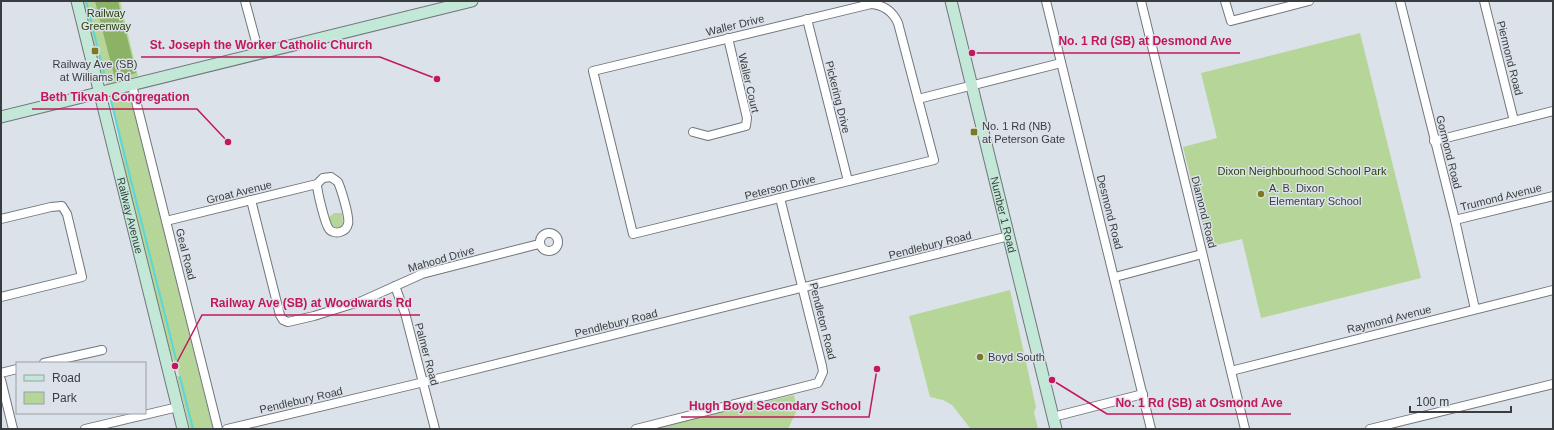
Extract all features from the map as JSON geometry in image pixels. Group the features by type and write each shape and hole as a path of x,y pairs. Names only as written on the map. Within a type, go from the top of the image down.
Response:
{"main road":[{"name":"Railway Avenue","path":"77,1 183,429"},
{"path":"1,117 472,1"},
{"name":"Number 1 Road","path":"951,1 1056,429"}],"street":[{"path":"245,1 259,54"},
{"name":"Desmond Road","path":"1046,1 1151,429"},
{"name":"Diamond Road","path":"1141,1 1245,429"},
{"path":"1225,1 1231,21 1309,1"},
{"name":"Gormond Road","path":"1400,1 1455,220 1475,309"},
{"name":"Piermond Road","path":"1484,1 1514,121"},
{"name":"Waller Drive","path":"593,71 866,4 883,6"},
{"name":"Peterson Drive","path":"593,71 633,234 934,160 898,23 895,16 883,6"},
{"name":"Pickering Drive","path":"807,19 848,181"},
{"name":"Waller Court","path":"693,132 708,136 746,126 747,118 728,38"},
{"path":"918,99 1061,63"},
{"name":"Geal Road","path":"132,85 219,428"},
{"path":"1434,141 1553,111"},
{"name":"Groat Avenue","path":"166,221 317,184 320,180 326,177 334,177 338,182 348,222 343,231 336,233 332,232 328,228 317,184"},
{"name":"Trumond Avenue","path":"1455,220 1553,196"},
{"name":"Pendleton Road","path":"636,429 818,383 823,372 822,366 804,288 780,198"},
{"name":"Mahood Drive","path":"251,200 281,323 292,322 338,309 373,296 410,278 434,270 539,244"},
{"path":"1,219 51,207 62,206 67,214 82,277 1,297"},
{"name":"Pendlebury Road","path":"227,429 424,382 1009,236"},
{"path":"1114,276 1202,254"},
{"name":"Palmer Road","path":"395,286 405,313 435,429"},
{"name":"Raymond Avenue","path":"1231,371 1553,290"},
{"path":"48,362 102,350"},
{"path":"1,373 16,369"},
{"path":"1,380 13,429"},
{"path":"1370,429 1553,384"},
{"path":"1053,417 1143,394"},
{"path":"85,429 178,407"}],"green space":[{"name":"Railway Greenway","path":"83,1 120,1 138,76 126,79 213,429 190,429 177,376 179,376 179,369 177,361 174,362 170,351 127,178 112,105 106,81 103,78"},
{"path":"95,1 118,1 136,73 115,79"},
{"name":"Dixon Neighbourhood School Park","path":"1360,33 1421,278 1261,318 1242,239 1208,247 1183,147 1217,138 1201,73"},
{"path":"334,213 342,213 343,223 339,228 332,226 329,217"},
{"path":"1010,290 1036,407 1034,412 1038,429 969,429 970,428 952,405 943,400 930,397 909,316"},
{"path":"794,395 797,410 788,429 648,429"}],"waterway":[{"path":"86,1 106,81"},
{"path":"111,101 176,359"},
{"path":"180,377 193,429"}],"place":[{"name":"Railway Ave (SB) at Williams Rd","path":"95,51"},
{"name":"No. 1 Rd (SB) at Desmond Ave","path":"972,53"},
{"name":"St. Joseph the Worker Catholic Church","path":"437,79"},
{"name":"No. 1 Rd (NB) at Peterson Gate","path":"974,132"},
{"name":"Beth Tikvah Congregation","path":"228,142"},
{"name":"A. B. Dixon Elementary School","path":"1261,194"},
{"name":"Boyd South","path":"980,357"},
{"name":"Railway Ave (SB) at Woodwards Rd","path":"175,366"},
{"name":"Hugh Boyd Secondary School","path":"877,369"},
{"name":"No. 1 Rd (SB) at Osmond Ave","path":"1052,380"}]}
